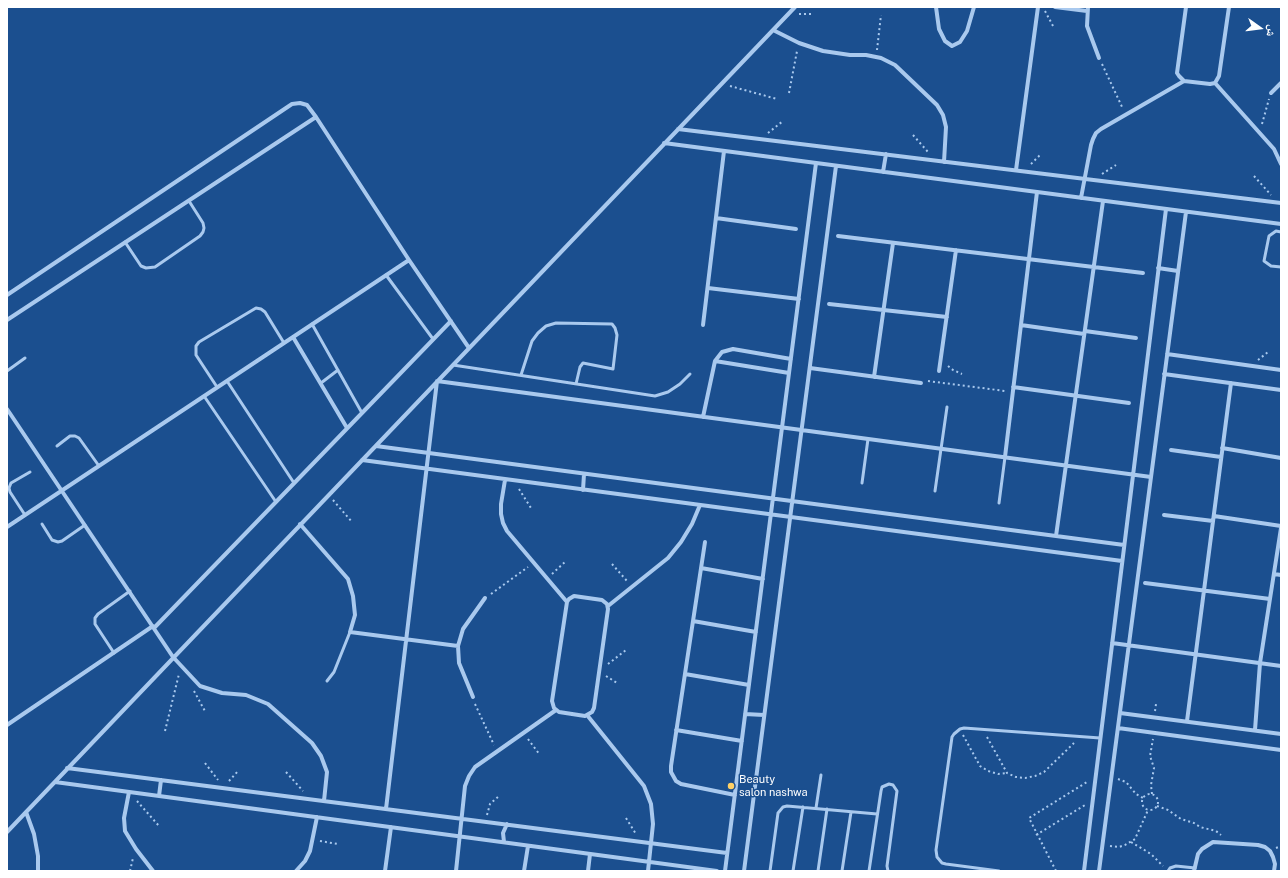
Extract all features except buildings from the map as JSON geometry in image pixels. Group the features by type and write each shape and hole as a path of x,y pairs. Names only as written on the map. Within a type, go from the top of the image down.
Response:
{"street":[{"path":"7,832 795,7"},
{"path":"936,7 939,29 945,41 952,46 960,42 967,31 974,7"},
{"path":"1016,170 1038,7"},
{"path":"1055,7 1088,9 1087,26 1099,58"},
{"path":"1186,7 1177,70 1178,76 1184,80 1210,84 1215,83"},
{"path":"1215,83 1219,76 1229,7"},
{"path":"773,30 799,43 823,51 877,57 895,65 937,105 943,115 946,127 944,162"},
{"path":"1081,198 1091,145 1096,133 1184,80"},
{"path":"1215,83 1274,149 1281,164"},
{"path":"1271,93 1281,83"},
{"path":"7,295 292,104 300,103 307,105 316,117 409,260 469,348"},
{"path":"7,320 316,117"},
{"path":"678,129 1280,203"},
{"path":"664,144 1281,224"},
{"path":"703,325 724,151"},
{"path":"883,172 886,154"},
{"path":"725,871 816,163"},
{"path":"744,871 836,166"},
{"path":"1005,457 1037,192"},
{"path":"1056,536 1103,201"},
{"path":"1084,871 1166,209"},
{"path":"1099,871 1186,212"},
{"path":"716,218 796,229"},
{"path":"838,236 1143,273"},
{"path":"874,377 893,243"},
{"path":"939,371 956,250"},
{"path":"7,527 409,260"},
{"path":"1158,268 1178,271"},
{"path":"708,288 799,299"},
{"path":"829,304 946,317"},
{"path":"7,725 154,627 451,321"},
{"path":"1021,325 1136,338"},
{"path":"293,337 347,428"},
{"path":"703,417 715,361 722,352 733,349 791,358"},
{"path":"1167,354 1281,370"},
{"path":"715,361 789,373"},
{"path":"810,368 921,383"},
{"path":"1164,374 1281,390"},
{"path":"437,381 1151,477"},
{"path":"386,809 437,381"},
{"path":"1187,722 1231,383"},
{"path":"1013,390 1129,403"},
{"path":"7,409 174,657 200,686 222,693 246,695 268,704 312,743 321,756 327,772 324,801"},
{"path":"376,446 1124,545"},
{"path":"1222,448 1281,458"},
{"path":"1170,450 1221,457"},
{"path":"362,460 427,470 1122,561"},
{"path":"583,490 584,474"},
{"path":"505,480 501,509 503,523 567,602"},
{"path":"608,606 602,600 574,596 567,602 552,702 556,710 559,712 587,715 592,712 594,708 608,606 668,558 681,542 700,505"},
{"path":"1164,515 1213,521"},
{"path":"1214,516 1281,527 1260,663 1255,730"},
{"path":"300,524 348,579 353,596 355,614 350,632 458,646"},
{"path":"705,542 671,766 673,777 681,784 735,795"},
{"path":"701,568 763,579"},
{"path":"1274,574 1281,575"},
{"path":"1145,583 1270,599"},
{"path":"473,697 459,663 458,646 463,629 485,598"},
{"path":"693,621 756,632"},
{"path":"1112,643 1281,666"},
{"path":"685,674 749,685"},
{"path":"456,871 465,786 468,776 475,767 556,710"},
{"path":"1120,713 1281,734"},
{"path":"745,714 764,715"},
{"path":"587,715 644,786 650,804 653,824 648,871"},
{"path":"1118,728 1281,750"},
{"path":"676,730 742,741"},
{"path":"67,768 727,853"},
{"path":"159,796 160,780"},
{"path":"55,782 717,871"},
{"path":"129,792 124,818 125,831 136,849 153,871"},
{"path":"26,812 34,834 38,856 38,871"},
{"path":"296,871 305,861 310,851 317,817"},
{"path":"504,842 503,833 507,824"},
{"path":"385,871 391,827"},
{"path":"1194,869 1198,854 1202,849 1213,842 1258,845 1265,847 1270,851 1273,857 1275,864 1274,871"},
{"path":"524,871 528,846"},
{"path":"588,871 590,854"}],"lane":[{"path":"125,242 141,266 150,269 155,267 200,236 203,232 203,223 189,201"},
{"path":"1281,232 1276,231 1269,236 1264,261 1272,266 1281,267"},
{"path":"386,275 433,339"},
{"path":"217,387 196,356 196,346 199,342 256,308 261,309 264,312 284,343"},
{"path":"521,375 532,341 538,332 546,326 556,322 612,324 617,335 613,368 583,363 580,367 576,384"},
{"path":"312,324 362,413"},
{"path":"7,371 25,358"},
{"path":"453,365 654,396 668,392 680,384 690,374"},
{"path":"321,383 338,370"},
{"path":"227,381 294,483"},
{"path":"204,396 276,502"},
{"path":"935,491 947,407"},
{"path":"57,446 70,436 75,436 79,438 99,466"},
{"path":"862,483 868,439"},
{"path":"999,503 1005,457"},
{"path":"25,515 9,488 11,483 30,472"},
{"path":"42,524 52,540 58,542 62,541 85,525"},
{"path":"114,653 95,624 95,618 98,614 130,591"},
{"path":"327,681 334,672 350,632"},
{"path":"999,871 946,864 939,861 936,854 952,737 954,734 960,729 982,729 1100,738"},
{"path":"816,808 821,775"},
{"path":"869,871 881,791 882,787 889,784 893,785 897,792 887,866 888,871"},
{"path":"770,871 778,813 783,807 803,807 877,814"},
{"path":"793,871 803,807"},
{"path":"818,871 827,809"},
{"path":"842,871 851,812"},
{"path":"1168,871 1176,866 1194,869"}],"path":[{"path":"1043,7 1053,26"},
{"path":"788,14 814,14"},
{"path":"877,57 881,15"},
{"path":"789,93 799,43"},
{"path":"1099,58 1126,114"},
{"path":"722,83 777,99"},
{"path":"1259,132 1271,93"},
{"path":"760,139 783,121"},
{"path":"913,135 935,160"},
{"path":"1023,171 1041,154"},
{"path":"1092,180 1116,165"},
{"path":"1254,176 1280,203"},
{"path":"941,356 946,364 953,370 962,374"},
{"path":"921,383 924,381 1013,390"},
{"path":"514,481 531,508"},
{"path":"329,494 352,522"},
{"path":"547,579 566,561"},
{"path":"485,598 534,563"},
{"path":"612,564 632,586"},
{"path":"617,683 599,672 626,650"},
{"path":"165,731 181,665"},
{"path":"473,697 497,752"},
{"path":"960,729 980,766 988,771 998,774 1007,773 1016,777 1025,778 1044,772 1081,736"},
{"path":"982,729 1007,773"},
{"path":"524,733 540,755"},
{"path":"1148,810 1152,810 1157,806 1158,799 1152,794 1151,785 1154,768 1150,756 1154,733"},
{"path":"205,764 224,788 238,771"},
{"path":"286,772 310,799"},
{"path":"1056,871 1036,835 1029,820 1030,816 1095,777"},
{"path":"1112,778 1126,782 1136,794 1143,798"},
{"path":"129,792 159,826"},
{"path":"1143,798 1152,794"},
{"path":"485,822 490,804 499,796"},
{"path":"1143,798 1143,806 1148,810"},
{"path":"1036,835 1092,800"},
{"path":"1157,806 1168,810 1181,819 1194,823 1200,827 1216,831 1222,837 1224,843"},
{"path":"1103,844 1119,847 1135,839 1148,810"},
{"path":"626,818 641,842"},
{"path":"313,840 338,844"},
{"path":"1131,842 1151,854 1168,871"},
{"path":"130,871 136,849"}],"place":[{"name":"Beauty salon nashwa","path":"731,786"}]}
